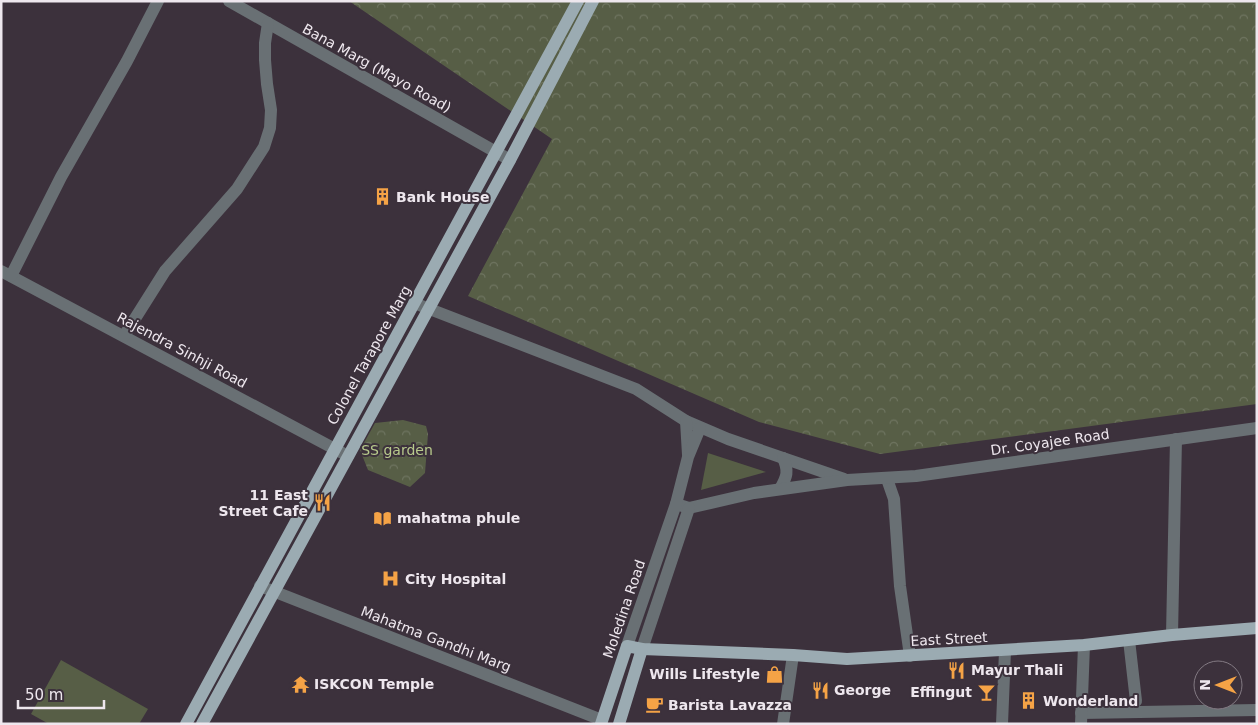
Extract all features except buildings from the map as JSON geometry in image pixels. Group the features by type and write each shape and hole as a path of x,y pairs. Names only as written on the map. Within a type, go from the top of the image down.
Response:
{"main road":[{"name":"Colonel Tarapore Marg","path":"186,724 578,1"},
{"path":"202,724 510,160 593,1"},
{"name":"East Street","path":"627,646 847,659 1005,651 1257,628"},
{"name":"Moledina Road","path":"602,722 627,646"},
{"path":"619,724 642,648"}],"street":[{"path":"6,273 127,61 158,1"},
{"name":"Bana Marg (Mayo Road)","path":"229,1 510,160"},
{"path":"124,336 165,271 237,189 264,147 270,128 271,110 265,60 268,24"},
{"name":"Rajendra Sinhji Road","path":"6,273 348,456"},
{"path":"414,304 636,389 700,428 847,480"},
{"path":"686,420 688,458"},
{"path":"688,458 700,428"},
{"name":"Dr. Coyajee Road","path":"847,480 916,476 1257,428"},
{"path":"1172,635 1176,439"},
{"name":"Moledina Road","path":"627,646 676,504 688,458"},
{"path":"780,489 786,478 787,467 783,458"},
{"path":"888,479 894,499 900,586 910,656"},
{"path":"676,504 689,508 754,493 847,480"},
{"path":"642,648 689,508"},
{"name":"Mahatma Gandhi Marg","path":"260,586 602,722"},
{"path":"1129,640 1136,701"},
{"path":"1084,645 1081,718 1257,710"},
{"path":"1002,724 1005,651"},
{"path":"783,724 793,655"}],"green space":[{"path":"349,1 1257,1 1257,404 880,454 759,422 468,296 552,139"},
{"name":"SS garden","path":"403,420 426,426 428,434 425,473 410,487 368,470 360,450 375,423"},
{"path":"708,453 766,472 701,490"},
{"path":"61,660 148,709 139,724 49,724 31,714"}],"place":[{"name":"Bank House","path":"382,197"},
{"name":"11 East Street Cafe","path":"322,503"},
{"name":"mahatma phule","path":"383,518"},
{"name":"City Hospital","path":"391,579"},
{"name":"Mayur Thali","path":"957,670"},
{"name":"Wills Lifestyle","path":"774,674"},
{"name":"ISKCON Temple","path":"300,684"},
{"name":"George","path":"820,690"},
{"name":"Effingut","path":"986,692"},
{"name":"Wonderland","path":"1029,701"},
{"name":"Barista Lavazza","path":"654,705"}]}
